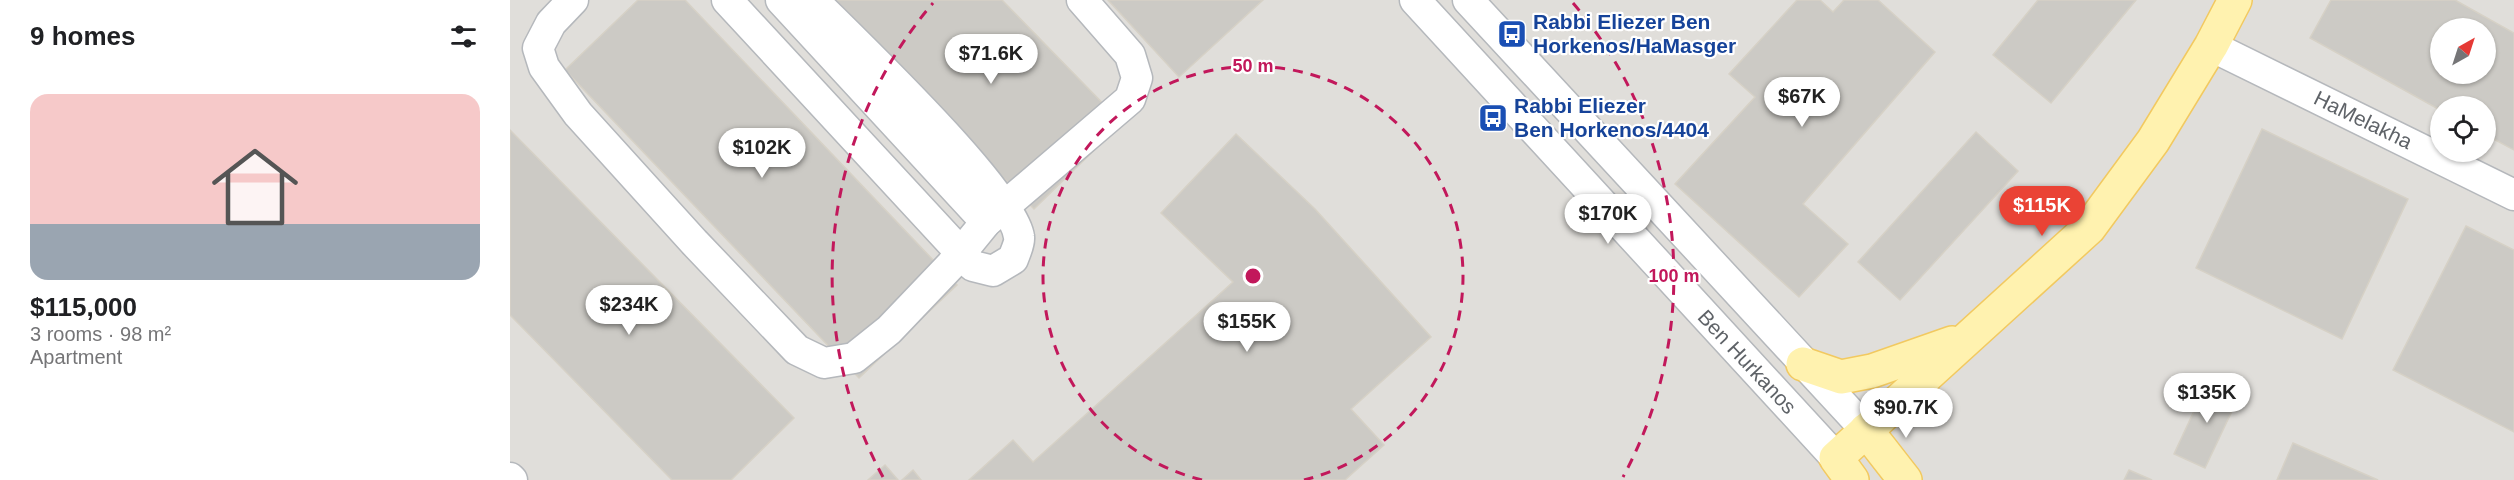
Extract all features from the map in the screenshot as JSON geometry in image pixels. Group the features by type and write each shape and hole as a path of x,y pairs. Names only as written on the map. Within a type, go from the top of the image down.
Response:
{"main road":[{"path":"1844,469 1866,430 2089,228 2153,141 2211,46 2235,0"},
{"path":"1803,363 1841,376 1872,371 1968,337"},
{"path":"1866,430 1905,480"}],"street":[{"path":"573,0 551,23 538,48 544,67 586,122 694,242 797,350 824,363 854,358 889,330 951,265 986,222 1130,99 1137,78 1130,55 1082,0"},
{"path":"727,0 973,266 993,271 1013,259 1019,238 1010,215 978,170 813,0"},
{"path":"781,0 986,222"},
{"name":"Ben Hurkanos","path":"1415,0 1844,469"},
{"name":"Ben Hurkanos","path":"1468,0 1866,430"},
{"name":"HaMelakha","path":"2211,46 2514,195"}],"shaded area":[{"path":"510,0 2514,0 2514,480 510,480"}],"building":[{"path":"638,0 685,0 957,285 859,378 565,70"},
{"path":"829,0 1002,0 1122,123 1034,209"},
{"path":"1108,0 1263,0 1179,77"},
{"path":"1797,0 1820,0 1833,12 1844,0 1878,0 1935,52 1803,204 1848,244 1799,297 1675,184 1755,97 1729,74"},
{"path":"2038,0 2136,0 2051,103 1993,55"},
{"path":"2331,0 2455,0 2487,18 2430,18 2430,84 2496,84 2496,23 2514,33 2514,150 2496,140 2496,96 2430,96 2430,104 2310,38"},
{"path":"2262,129 2408,199 2342,339 2196,268"},
{"path":"510,130 794,418 731,480 672,480 510,315"},
{"path":"1976,132 2018,171 1900,300 1858,262"},
{"path":"1236,134 1315,209 1431,337 1351,409 1384,445 1345,480 969,480 1013,440 1033,462 1233,282 1161,213"},
{"path":"2466,226 2514,250 2514,432 2393,370"},
{"path":"2209,379 2240,394 2205,468 2174,454"},
{"path":"2293,443 2378,480 2277,480"},
{"path":"885,465 898,480 868,480"},
{"path":"913,470 921,480 902,480"},
{"path":"2129,470 2152,480 2124,480"}],"place":[{"name":"Rabbi Eliezer Ben Horkenos/HaMasger","path":"1512,34"},
{"name":"Rabbi Eliezer Ben Horkenos/4404","path":"1493,118"}]}
